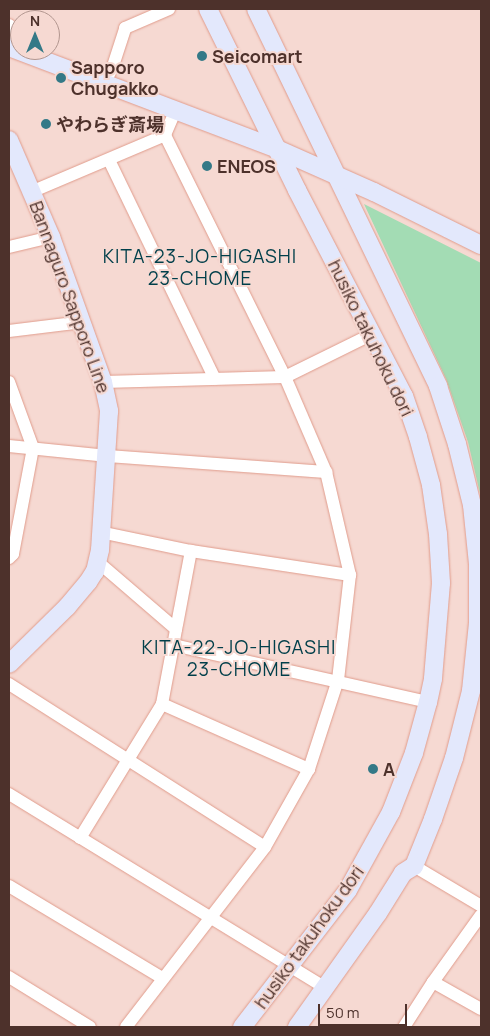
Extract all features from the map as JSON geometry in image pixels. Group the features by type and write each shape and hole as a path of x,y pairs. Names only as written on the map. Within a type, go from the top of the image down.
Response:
{"street":[{"path":"104,84 113,66 124,28 169,9"},
{"name":"husiko takuhoku dori","path":"208,9 277,149 404,396 431,485 438,534 441,583 433,679 428,702 414,753 391,812 348,890 242,1027"},
{"name":"husiko takuhoku dori","path":"256,9 438,386 457,444 472,505 478,564 476,688 454,758 414,866 403,873 298,1027"},
{"path":"42,60 277,149 374,192 481,245"},
{"path":"31,192 165,135 174,111"},
{"path":"126,1027 265,847 309,768 338,680 350,575 326,472 285,377 165,135"},
{"name":"Bannaguro Sapporo Line","path":"9,140 12,158 31,192 51,237 103,382 109,411 98,562 88,582 68,607 9,664"},
{"path":"109,160 215,379"},
{"path":"9,246 51,237"},
{"path":"9,331 82,322"},
{"path":"103,382 285,377 372,334"},
{"path":"9,382 33,448 10,555"},
{"path":"9,446 107,456 326,472"},
{"path":"100,532 191,551 350,575"},
{"path":"80,838 162,704 191,551"},
{"path":"98,562 176,629"},
{"path":"173,645 338,680 428,702"},
{"path":"9,684 265,847"},
{"path":"162,704 309,768"},
{"path":"11,799 80,838 326,988"},
{"path":"414,866 481,906"},
{"path":"9,886 162,978"},
{"path":"404,1027 433,982 481,915"},
{"path":"9,978 90,1027"},
{"path":"433,982 481,1010"}],"green space":[{"path":"364,204 481,263 481,498 468,442 446,379"}],"place":[{"name":"Seicomart","path":"202,56"},
{"name":"Sapporo Chugakko","path":"61,78"},
{"name":"やわらぎ斎場","path":"46,124"},
{"name":"ENEOS","path":"207,166"},
{"name":"A","path":"373,769"}],"district":[{"name":"KITA-23-JO-HIGASHI 23-CHOME","path":"200,268"},
{"name":"KITA-22-JO-HIGASHI 23-CHOME","path":"239,659"}]}
